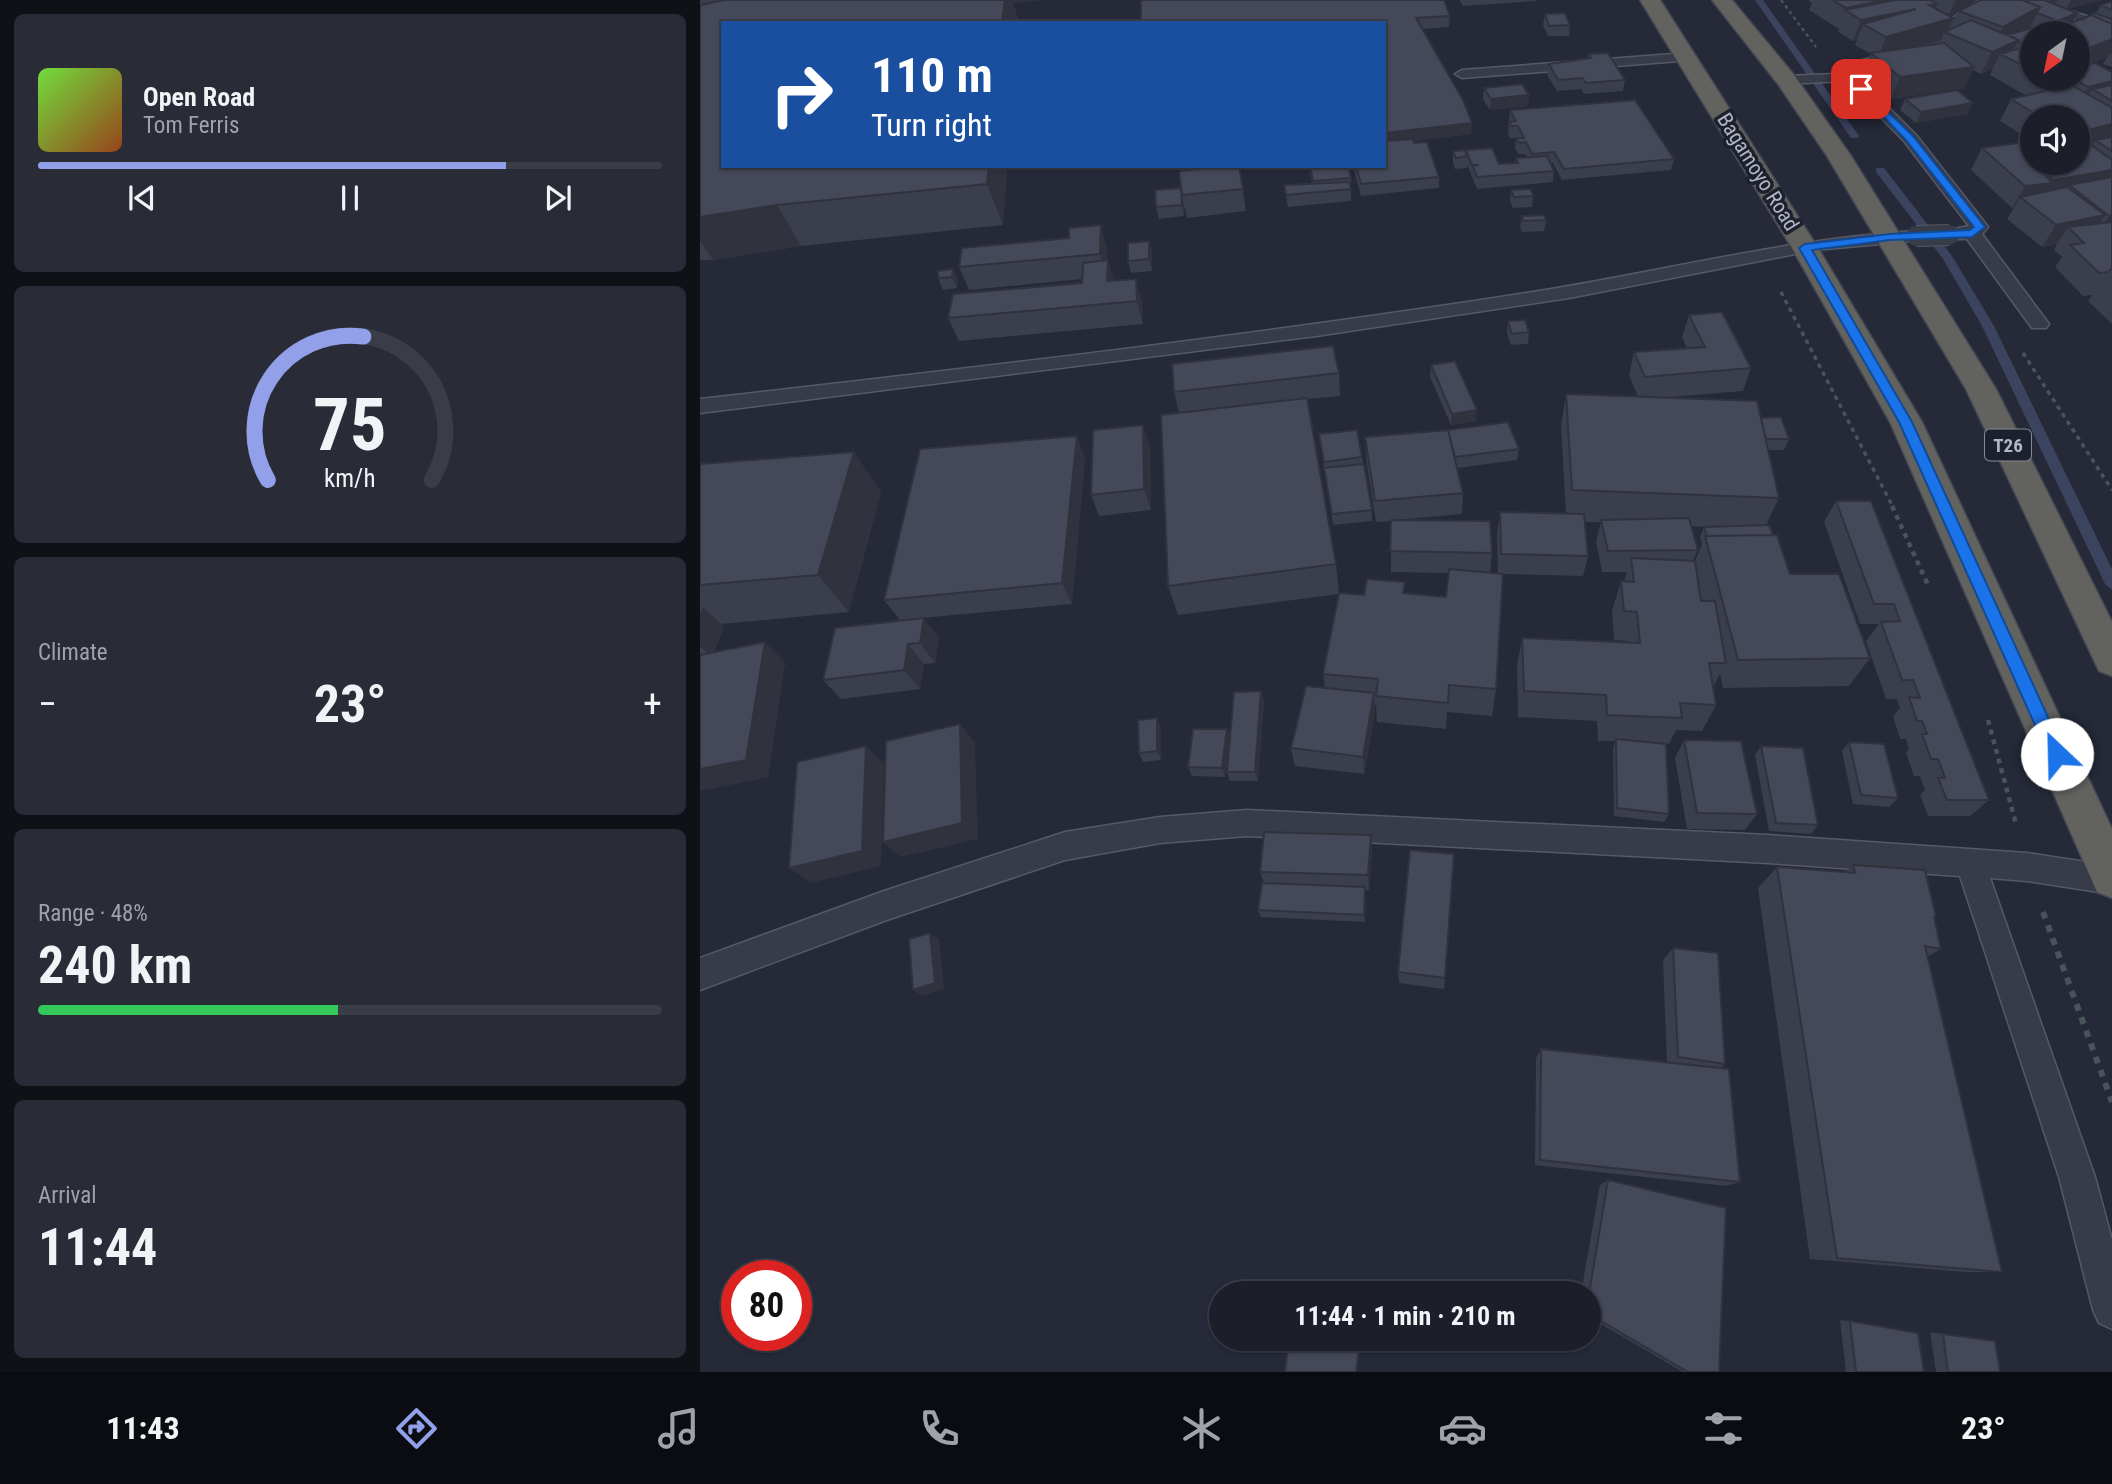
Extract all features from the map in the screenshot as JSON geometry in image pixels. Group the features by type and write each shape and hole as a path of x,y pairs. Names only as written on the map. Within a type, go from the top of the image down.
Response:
{"highway":[{"name":"Bagamoyo Road","path":"1650,0 1805,248 1906,422 2112,879"},
{"name":"T26","path":"1722,0 1798,80 1839,156 1903,237 1981,389 2112,660"}],"lane":[{"path":"1798,80 1840,75 1943,43 1954,23 1976,6 1990,0"},
{"path":"2022,0 2112,29"},
{"path":"1462,74 1687,57"},
{"path":"700,406 1188,348 1420,316 1576,292 1763,254 1903,237 1972,233 1979,227 1910,138 1840,75"},
{"path":"1972,233 2039,324"},
{"path":"700,974 884,906 1065,846 1160,830 1247,823 1768,849 2027,867 2112,879"},
{"path":"1970,863 2077,1177 2112,1310"}],"path":[{"path":"1763,254 1886,494 1931,591"},
{"path":"1986,713 2027,867 2112,1102"}],"building":[{"path":"724,0 1005,0 1002,21 721,21 721,168 989,168 987,184 777,205 700,217 700,5"},
{"path":"1141,0 1444,0 1450,16 1416,18 1463,100 1472,123 1386,133 1386,21 1141,21"},
{"path":"1833,0 1885,0 1846,8"},
{"path":"1895,0 1930,0 1937,4 1929,5 1953,18 1886,37 1863,24 1916,9 1861,20 1845,10"},
{"path":"1980,0 2022,0 2040,7 2003,27 1959,11"},
{"path":"2023,0 2044,0 2077,13 2058,21 2037,13 2040,7"},
{"path":"2112,1 2112,10 2101,5"},
{"path":"1565,13 1570,25 1549,26 1545,14"},
{"path":"2094,13 2112,19 2112,24 2091,15 2081,20"},
{"path":"2091,15 2112,24 2112,39 2090,48 2090,21 2076,21"},
{"path":"1971,20 2019,40 1992,52 1944,32"},
{"path":"2020,31 2020,43 2019,40 2007,35"},
{"path":"1944,43 1974,67 1900,77 1871,53"},
{"path":"2020,48 2020,64 2000,54"},
{"path":"1608,53 1625,80 1586,83 1582,78 1558,80 1549,64 1591,58 1588,54"},
{"path":"2095,63 2112,72 2112,81 2090,86 2090,64"},
{"path":"1522,84 1529,95 1491,99 1484,88"},
{"path":"2112,85 2112,101 2092,89"},
{"path":"1957,90 1973,103 1921,112 1905,99"},
{"path":"2045,91 2082,91 2112,108 2112,124 2090,130 2090,105 2021,105 2011,99"},
{"path":"1635,100 1674,159 1564,169 1554,152 1532,154 1526,142 1519,143 1516,138 1524,138 1518,126 1511,126 1509,122 1516,121 1510,110"},
{"path":"2112,137 2112,151 2095,140"},
{"path":"1412,139 1414,143 1427,142 1439,177 1361,184 1357,168 1386,168 1386,141"},
{"path":"2020,143 2020,175 2045,175 2053,183 2025,186 1982,148"},
{"path":"2090,144 2112,160 2112,170 2090,174"},
{"path":"1492,148 1499,164 1518,163 1516,158 1547,156 1554,171 1477,177 1473,166 1479,165 1472,165 1466,150"},
{"path":"1465,150 1467,156 1456,158 1453,151"},
{"path":"1239,168 1243,189 1182,195 1179,171"},
{"path":"1310,168 1348,168 1351,178 1313,181"},
{"path":"2048,175 2083,175 2054,180"},
{"path":"2112,177 2112,215 2109,216 2069,185"},
{"path":"1349,182 1351,189 1286,195 1284,185"},
{"path":"2067,187 2105,215 2056,225 2020,197"},
{"path":"1181,188 1182,205 1156,207 1155,190"},
{"path":"1531,189 1533,196 1514,197 1511,190"},
{"path":"1544,215 1546,220 1523,221 1522,216"},
{"path":"2112,222 2112,268 2108,272 2099,273 2070,245 2084,243 2068,227"},
{"path":"1101,225 1100,254 959,267 962,248 1069,238 1069,228"},
{"path":"1149,241 1149,259 1128,261 1128,243"},
{"path":"1108,260 1107,281 1136,279 1137,301 948,318 953,294 1082,283 1083,263"},
{"path":"953,269 952,277 938,278 938,271"},
{"path":"1722,312 1751,368 1645,377 1634,352 1705,347 1689,315"},
{"path":"1525,320 1529,332 1512,334 1508,321"},
{"path":"1333,346 1339,373 1174,392 1172,364"},
{"path":"1455,361 1477,410 1452,414 1431,365"},
{"path":"1566,394 1757,401 1779,498 1572,490"},
{"path":"1307,398 1336,564 1168,586 1161,415"},
{"path":"1781,417 1789,439 1766,439 1761,418"},
{"path":"1508,422 1519,449 1455,457 1448,430"},
{"path":"1143,425 1144,489 1091,495 1093,430"},
{"path":"1357,430 1362,457 1324,462 1319,434"},
{"path":"1448,430 1463,493 1375,501 1365,437"},
{"path":"1077,436 1062,583 884,600 920,449"},
{"path":"854,452 818,575 700,585 700,464"},
{"path":"1364,464 1372,510 1332,514 1324,468"},
{"path":"1836,501 1871,501 1989,800 1947,800 1938,778 1945,778 1938,759 1931,759 1922,734 1927,734 1922,721 1917,721 1909,697 1920,698 1913,680 1902,680 1881,622 1900,621 1894,604 1874,604"},
{"path":"1500,512 1584,514 1588,556 1501,554"},
{"path":"1689,518 1698,550 1608,551 1601,520"},
{"path":"1391,520 1490,521 1492,553 1390,551"},
{"path":"1769,525 1773,535 1707,536 1704,527"},
{"path":"1777,535 1790,574 1839,574 1870,658 1738,660 1705,536"},
{"path":"1631,558 1695,561 1701,601 1715,601 1726,663 1709,663 1716,705 1680,703 1682,718 1607,715 1606,695 1524,691 1522,638 1640,643 1637,612 1624,611 1621,581 1634,582"},
{"path":"1449,569 1503,574 1496,689 1449,685 1448,703 1376,696 1378,679 1323,674 1339,593 1364,595 1367,579 1405,582 1403,593 1446,597"},
{"path":"924,618 920,643 908,644 904,670 823,680 835,628"},
{"path":"765,642 746,760 700,769 700,655"},
{"path":"1306,686 1374,693 1363,757 1291,748"},
{"path":"1261,691 1255,772 1227,772 1234,692"},
{"path":"1157,718 1157,751 1139,753 1138,720"},
{"path":"960,724 962,823 883,842 886,741"},
{"path":"1193,729 1227,729 1222,768 1188,767"},
{"path":"1616,739 1666,744 1669,814 1617,808"},
{"path":"1684,740 1741,741 1757,814 1697,813"},
{"path":"1849,742 1884,744 1898,798 1861,795"},
{"path":"866,746 862,851 789,868 797,762"},
{"path":"1761,746 1803,748 1818,825 1776,823"},
{"path":"1264,832 1371,835 1368,875 1260,872"},
{"path":"1410,850 1454,854 1445,978 1398,972"},
{"path":"1853,865 1925,870 1941,949 1925,946 2002,1272 1837,1258 1777,867 1855,873"},
{"path":"1262,883 1365,887 1364,915 1258,910"},
{"path":"930,933 935,983 913,990 909,939"},
{"path":"1673,948 1718,953 1725,1064 1678,1057"},
{"path":"1541,1049 1729,1069 1740,1182 1540,1160"},
{"path":"1608,1180 1726,1208 1719,1372 1688,1372 1601,1321 1601,1281 1591,1281"},
{"path":"1850,1321 1918,1333 1924,1372 1856,1372"},
{"path":"1943,1334 1995,1341 2000,1372 1948,1372"},
{"path":"1288,1351 1359,1351 1356,1372 1285,1372"}],"waterway":[{"path":"1759,0 1854,136"},
{"path":"1880,170 1948,258 1988,326 2112,584"}],"route":[{"path":"1861,89 1910,138 1979,227 1972,233 1890,237 1805,248 1906,422 2057,754"}]}
